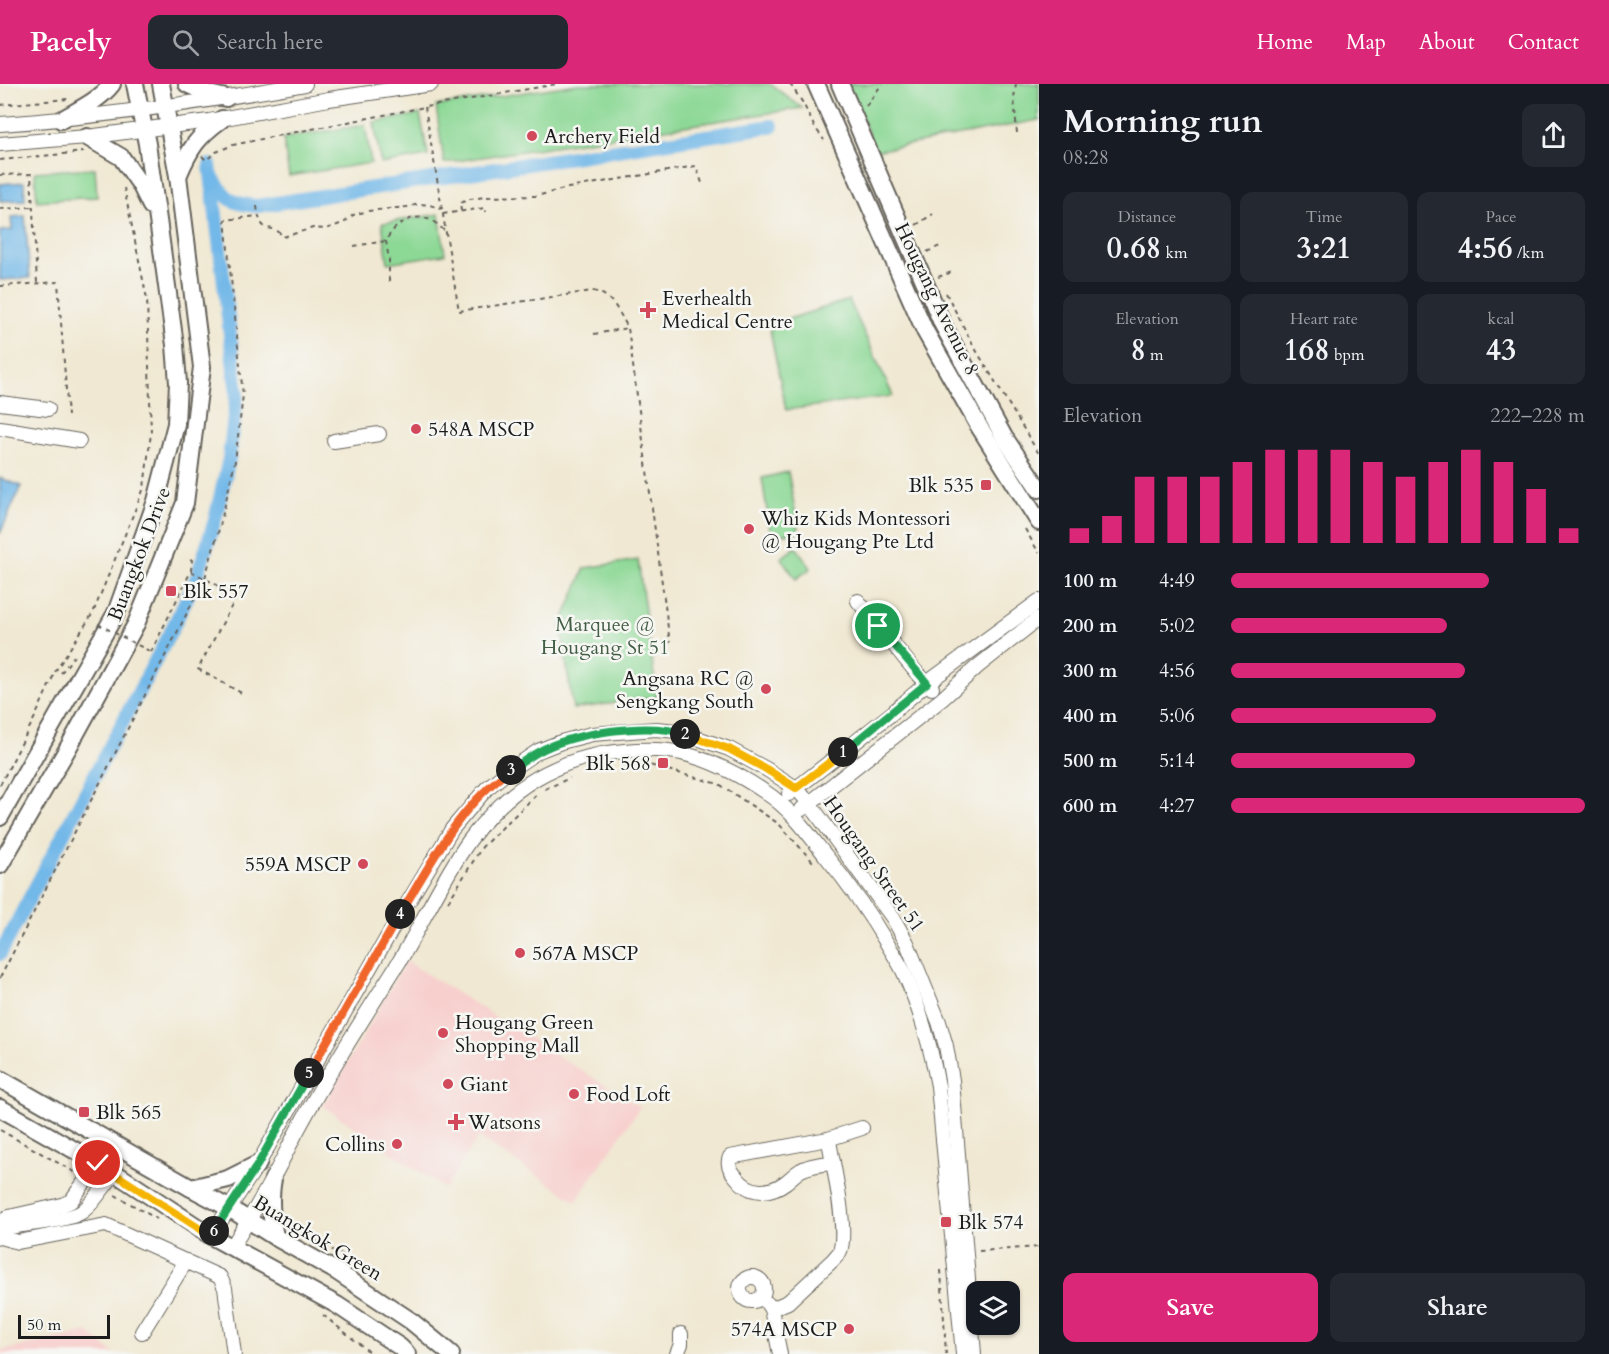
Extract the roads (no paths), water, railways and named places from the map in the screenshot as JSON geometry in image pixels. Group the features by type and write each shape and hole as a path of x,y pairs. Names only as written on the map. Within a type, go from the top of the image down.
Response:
{"main road":[{"path":"61,120 108,90 112,84"},
{"name":"Buangkok Drive","path":"0,817 116,613 156,501 176,424 178,383 173,334 158,220 135,84"},
{"name":"Buangkok Drive","path":"0,865 136,624 185,503 202,367 178,176 162,84"},
{"path":"188,84 209,94 226,98"},
{"name":"Hougang Avenue 8","path":"815,85 925,331 980,428 1039,522"},
{"name":"Hougang Avenue 8","path":"841,86 943,325 1004,437 1039,489"},
{"path":"178,176 200,136 222,119"},
{"path":"90,144 121,157 140,184 158,220"},
{"name":"Buangkok Green","path":"0,1079 336,1271 411,1321 451,1354"},
{"path":"0,1108 115,1173 211,1236 337,1305 407,1354"},
{"path":"191,1188 228,1179 258,1164"},
{"path":"273,1179 270,1196 275,1237"}],"street":[{"path":"0,124 61,120 166,107 305,84"},
{"path":"0,144 90,144 144,130 431,84"},
{"path":"0,403 48,409"},
{"path":"0,428 79,441"},
{"path":"334,441 378,434"},
{"path":"858,601 942,699"},
{"path":"780,801 927,683 1039,602"},
{"path":"794,816 942,699 977,667 1039,618"},
{"name":"Hougang Street 51","path":"211,1236 258,1164 392,929 452,829 487,788 538,752 561,742 592,734 656,729 677,731 729,749 796,788 893,918 907,943 939,1022 952,1080 966,1252 969,1353"},
{"name":"Hougang Street 51","path":"232,1247 273,1179 296,1132 411,942 452,868 469,840 495,809 516,790 567,762 609,752 647,748 682,753 717,765 780,801 843,878 873,919 904,972 923,1020 938,1086 969,1353"},
{"path":"833,1162 809,1167 800,1171 780,1187 758,1192 742,1184 728,1161 730,1157 828,1139 862,1128"},
{"path":"771,1309 788,1302 840,1251 842,1222 828,1139"},
{"path":"0,1224 9,1217 71,1201 98,1163"},
{"path":"0,1224 9,1227 79,1214 87,1208 115,1173"},
{"path":"0,1237 18,1242 103,1224 220,1277 223,1282 234,1354"},
{"path":"142,1332 186,1261"},
{"path":"762,1296 771,1309 780,1354"},
{"path":"676,1354 681,1344 681,1334"}],"water":[{"path":"24,182 25,200 0,201 0,184"},
{"path":"25,216 30,278 0,280 0,231 12,230 11,217"},
{"path":"0,478 21,486 0,534"}],"waterway":[{"path":"212,176 229,198 240,204 257,206 772,126"},
{"path":"0,954 171,631 197,577 215,520 229,459 237,393 210,165"}],"place":[{"name":"Archery Field","path":"532,136"},
{"name":"Everhealth Medical Centre","path":"648,310"},
{"name":"548A MSCP","path":"416,429"},
{"name":"Blk 535","path":"986,485"},
{"name":"Whiz Kids Montessori @ Hougang Pte Ltd","path":"749,529"},
{"name":"Blk 557","path":"171,591"},
{"name":"Angsana RC @ Sengkang South","path":"766,689"},
{"name":"Blk 568","path":"663,763"},
{"name":"559A MSCP","path":"363,864"},
{"name":"567A MSCP","path":"520,953"},
{"name":"Hougang Green Shopping Mall","path":"443,1033"},
{"name":"Giant","path":"448,1084"},
{"name":"Food Loft","path":"574,1094"},
{"name":"Blk 565","path":"84,1112"},
{"name":"Watsons","path":"456,1122"},
{"name":"Collins","path":"397,1144"},
{"name":"Blk 574","path":"946,1222"},
{"name":"574A MSCP","path":"849,1329"}],"park label":[{"name":"Marquee @ Hougang St 51","path":"605,636"}]}
